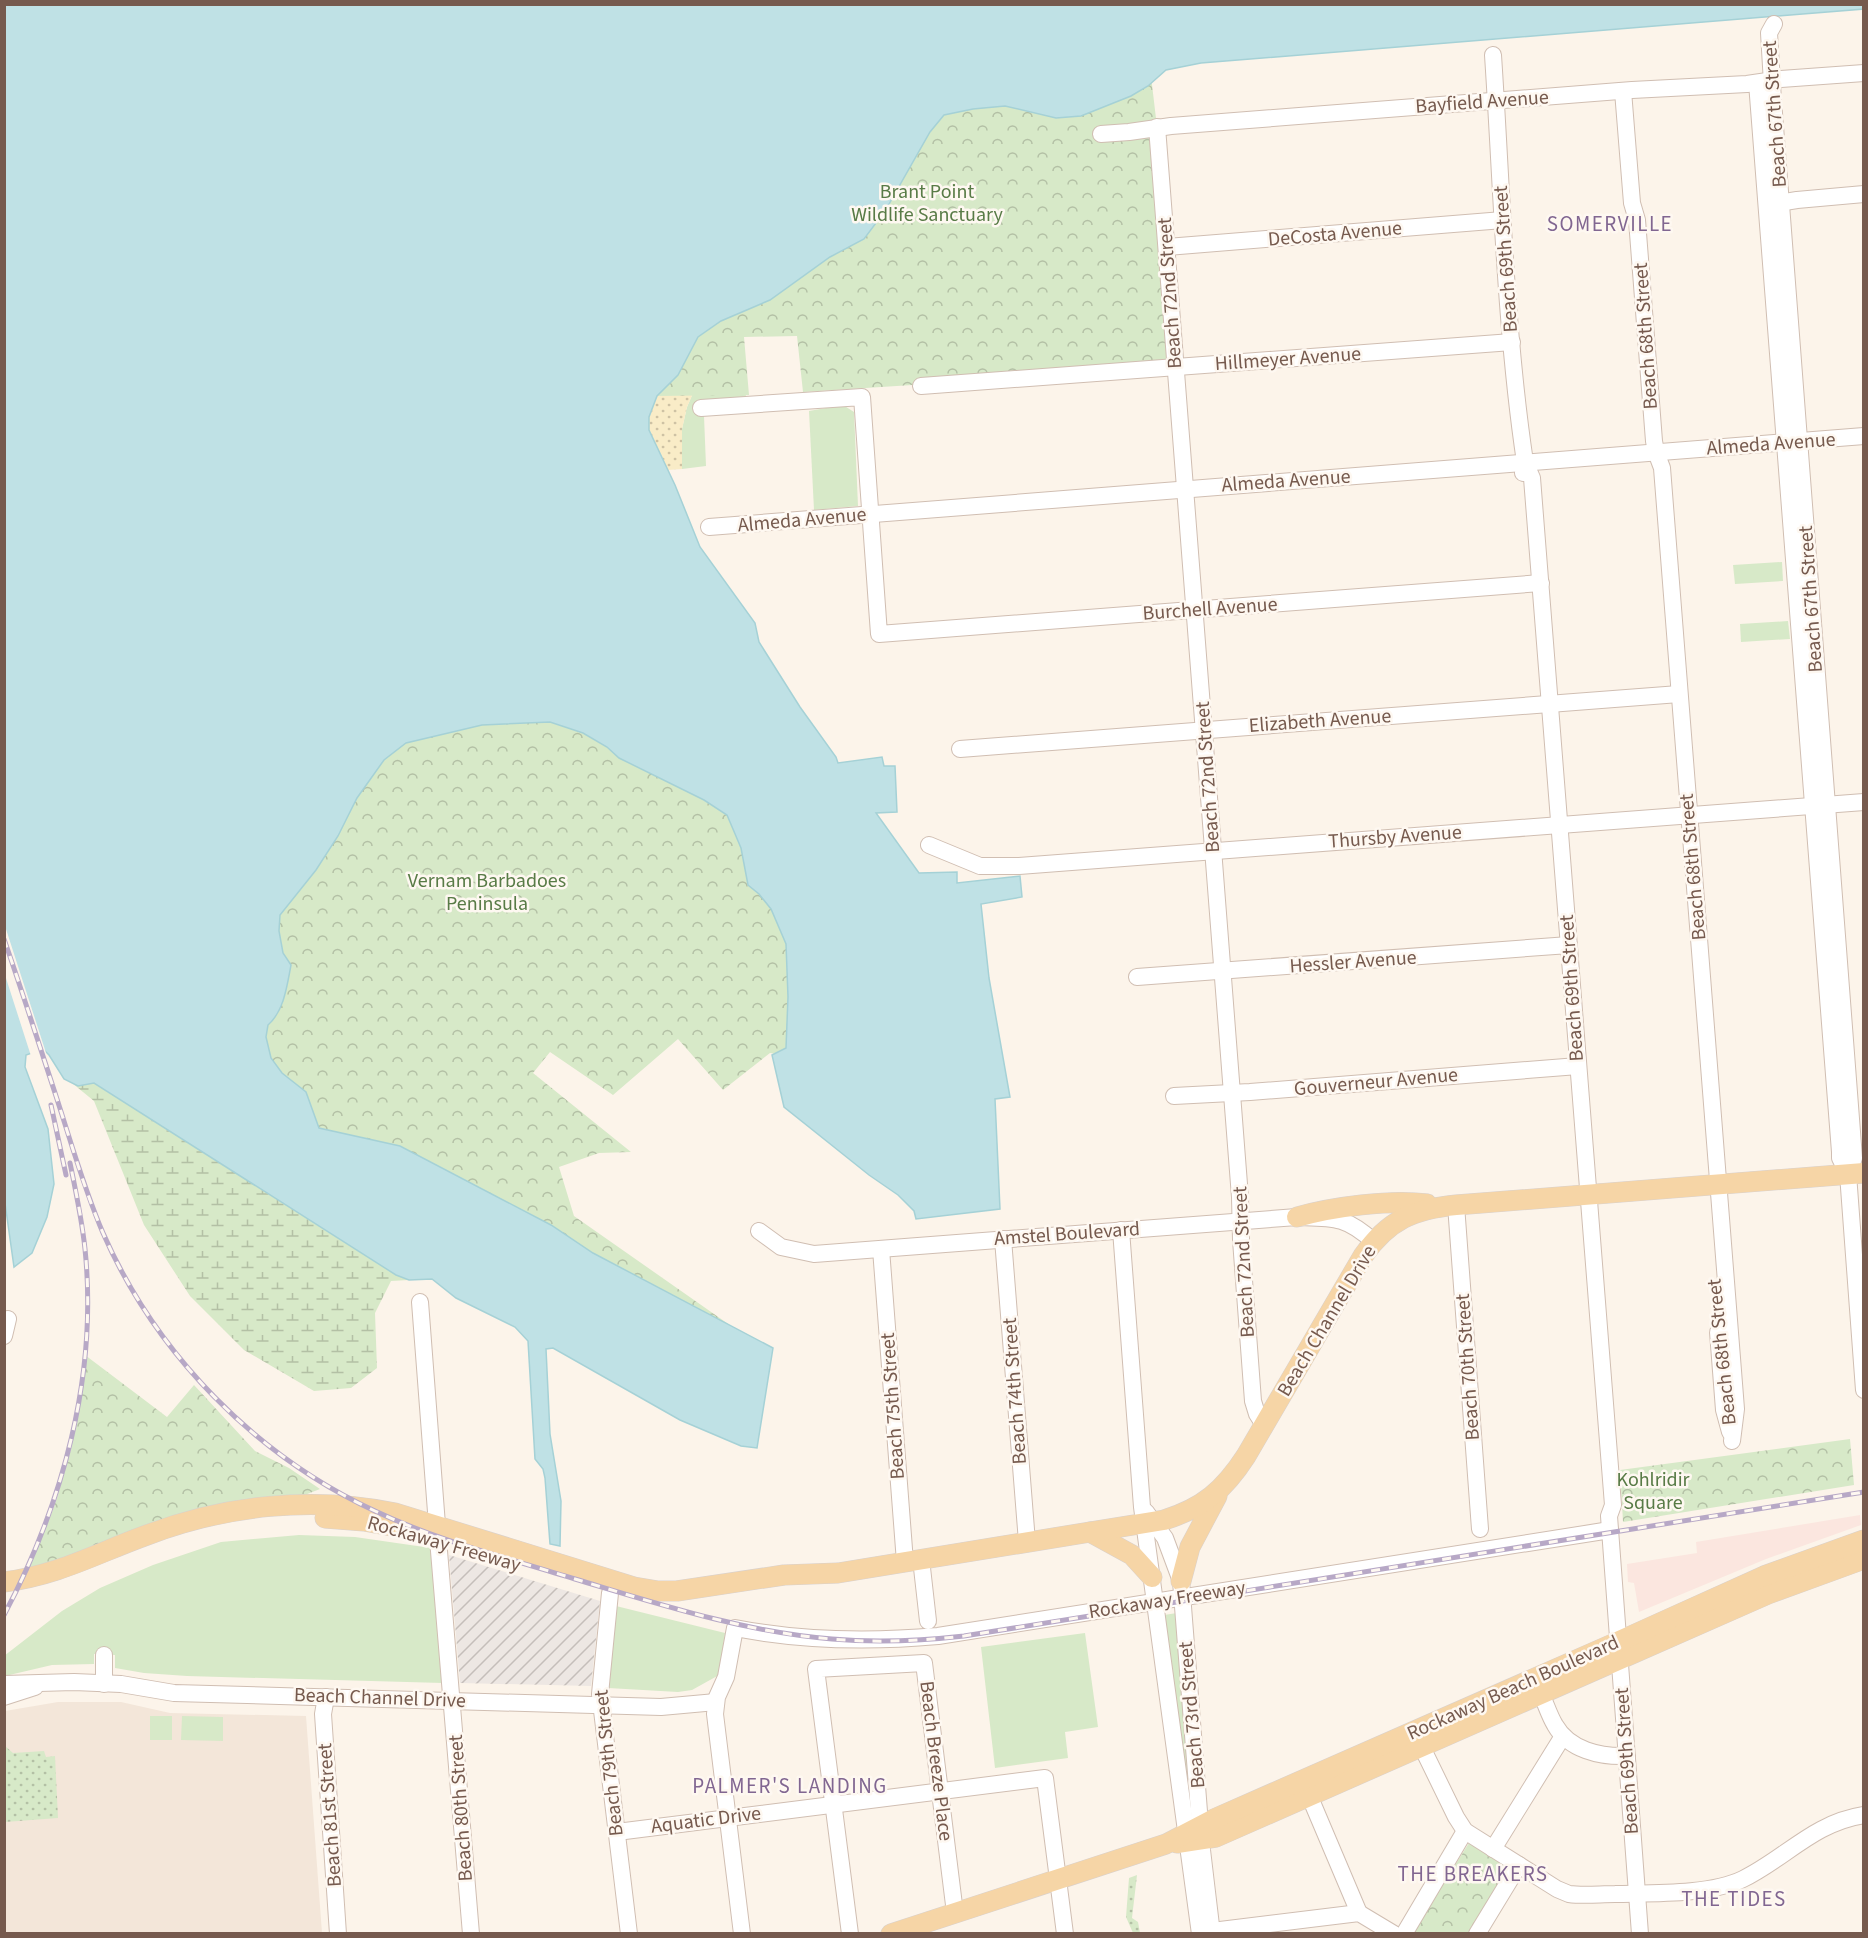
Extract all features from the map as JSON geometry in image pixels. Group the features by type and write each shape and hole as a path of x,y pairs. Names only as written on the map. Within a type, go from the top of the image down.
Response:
{"main road":[{"name":"Beach Channel Drive","path":"744,1588 784,1588 838,1573 1090,1532 1147,1517 1190,1511 1221,1490 1237,1469 1374,1242 1403,1218 1423,1209 1447,1205 1856,1174"},
{"path":"1297,1217 1327,1209 1413,1202 1447,1205"},
{"path":"1182,1589 1192,1542 1221,1490"},
{"name":"Rockaway Freeway","path":"4,1582 57,1572 177,1524 221,1514 299,1504 357,1506 395,1513 438,1532 610,1593 642,1602 666,1604 744,1588"},
{"name":"Rockaway Freeway","path":"4,1594 39,1589 65,1582 144,1548 190,1533 269,1519 319,1518 364,1521 408,1530 438,1532 642,1589 676,1591 744,1588"},
{"path":"1090,1532 1132,1555 1152,1577"},
{"name":"Rockaway Beach Boulevard","path":"891,1934 1194,1835 1619,1651 1749,1592 1788,1567 1863,1540"},
{"name":"Rockaway Beach Boulevard","path":"1749,1592 1786,1586 1863,1559"},
{"name":"Rockaway Beach Boulevard","path":"1194,1835 1216,1837 1309,1795 1418,1738 1541,1694 1619,1651"}],"street":[{"name":"Beach 67th Street","path":"1773,24 1769,33 1765,82 1820,806 1856,1174 1863,1390"},
{"name":"Beach 69th Street","path":"1493,55 1512,342 1525,462 1522,479 1535,583 1583,1195 1613,1505 1609,1523 1640,1934"},
{"name":"Bayfield Avenue","path":"1101,134 1863,73"},
{"name":"Beach 68th Street","path":"1628,91 1641,202 1637,219 1656,452 1652,469 1664,561 1684,815 1712,1185 1724,1410 1732,1441 1736,1409 1712,1185"},
{"name":"Beach 72nd Street","path":"1157,128 1233,1093 1253,1401 1264,1425"},
{"path":"1774,204 1863,194"},
{"name":"DeCosta Avenue","path":"1167,247 1503,220"},
{"name":"Hillmeyer Avenue","path":"921,386 1512,342"},
{"path":"701,408 862,397 870,514"},
{"name":"Almeda Avenue","path":"709,527 1863,436"},
{"name":"Burchell Avenue","path":"870,514 879,634 1535,583"},
{"name":"Elizabeth Avenue","path":"960,749 1674,695"},
{"name":"Thursby Avenue","path":"929,845 969,863 986,866 1019,866 1863,802"},
{"name":"Hessler Avenue","path":"1137,977 1564,946"},
{"name":"Gouverneur Avenue","path":"1174,1096 1573,1066"},
{"name":"Beach 70th Street","path":"1447,1205 1480,1529"},
{"name":"Amstel Boulevard","path":"759,1232 781,1247 808,1254 1297,1217 1333,1218 1346,1222 1357,1227 1374,1242"},
{"name":"Beach 73rd Street","path":"1121,1230 1155,1602 1208,1933"},
{"name":"Beach 74th Street","path":"1003,1239 1027,1542"},
{"name":"Beach 75th Street","path":"881,1249 913,1560 927,1621"},
{"name":"Beach 80th Street","path":"420,1302 471,1934"},
{"path":"4,1336 8,1319"},
{"name":"Beach 73rd Street","path":"1147,1517 1165,1538 1182,1589 1194,1835"},
{"name":"Rockaway Freeway","path":"716,1702 726,1677 735,1628 823,1639 929,1637 973,1632 1155,1602 1182,1589 1609,1523"},
{"name":"Beach 79th Street","path":"610,1593 600,1689 629,1934"},
{"path":"104,1655 104,1684"},
{"name":"Beach Breeze Place","path":"834,1804 816,1669 924,1663 955,1913"},
{"name":"Beach Channel Drive","path":"4,1697 44,1683"},
{"name":"Beach Channel Drive","path":"4,1684 121,1684 174,1693 601,1703 669,1707 716,1702"},
{"path":"1541,1694 1554,1724 1563,1736 1575,1745 1607,1756 1627,1756"},
{"name":"Beach 81st Street","path":"326,1697 322,1714 338,1934"},
{"path":"716,1702 715,1719 742,1934"},
{"path":"1493,1849 1563,1736"},
{"path":"1418,1738 1457,1819 1465,1830 1557,1889 1569,1894 1637,1894 1697,1890 1727,1885 1762,1868 1820,1829 1844,1819 1863,1815"},
{"name":"Aquatic Drive","path":"617,1832 1045,1778 1058,1880"},
{"path":"1309,1795 1359,1913 1394,1934"},
{"path":"834,1804 850,1934"},
{"path":"1404,1934 1465,1830"},
{"path":"1477,1934 1519,1865"},
{"path":"1058,1880 1065,1934"},
{"path":"1208,1933 1359,1913"}],"shaded area":[{"path":"1860,1515 1861,1525 1766,1559 1639,1612 1634,1583 1628,1582 1627,1564 1697,1553 1696,1542"},
{"path":"449,1555 600,1601 591,1686 460,1683"},
{"path":"58,1702 121,1702 170,1713 306,1716 322,1933 5,1934 5,1711"}],"green space":[{"name":"Brant Point Wildlife Sanctuary","path":"1143,8 1157,127 1176,368 803,392 797,336 744,337 749,395 657,396 756,62"},
{"path":"741,343 746,397 704,416 706,466 682,469 682,429 687,407 707,361"},
{"path":"843,405 854,412 858,506 814,510 809,411"},
{"path":"1782,562 1783,581 1735,584 1733,565"},
{"path":"1788,621 1790,639 1741,642 1740,624"},
{"name":"Vernam Barbadoes Peninsula","path":"483,717 554,717 711,786 787,915 791,1047 777,1054 770,1053 723,1090 678,1039 613,1095 550,1052 533,1073 631,1152 599,1153 559,1167 574,1216 754,1342 316,1140 252,1025 264,931 323,836 402,737"},
{"path":"72,1083 94,1083 396,1275 409,1280 391,1281 375,1313 377,1368 351,1388 314,1391 244,1350 190,1296 144,1225 94,1101"},
{"path":"85,1355 167,1417 194,1385 255,1451 289,1468 320,1489 297,1498 26,1573 54,1507 71,1449"},
{"name":"Kohlridir Square","path":"1850,1439 1854,1485 1623,1522 1620,1470"},
{"path":"299,1535 355,1537 431,1548 443,1683 144,1673 115,1668 115,1655 94,1654 94,1664 52,1665 5,1676 4,1656 62,1611 100,1588 153,1565 221,1542"},
{"path":"616,1606 725,1633 719,1675 692,1690 678,1692 608,1688"},
{"path":"1177,1613 1194,1804 1187,1805 1164,1615"},
{"path":"1085,1633 1098,1727 1065,1732 1068,1758 995,1768 981,1647"},
{"path":"150,1716 172,1716 172,1740 150,1740"},
{"path":"182,1716 223,1717 223,1741 181,1740"},
{"path":"5,1746 13,1753 44,1751 46,1757 55,1756 58,1818 5,1822"},
{"path":"1469,1843 1509,1868 1468,1933 1412,1933"},
{"path":"1137,1875 1132,1918 1138,1922 1140,1933 1133,1933 1126,1917 1129,1878"}],"sand":[{"path":"707,361 687,407 682,429 682,469 668,470 649,431 649,417 657,396"}],"water":[{"path":"1863,4 1864,9 1201,63 1166,70 1148,86 1131,96 1081,116 1056,118 1005,106 944,115 930,132 885,211 864,239 830,257 770,300 721,321 698,337 678,375 657,396 649,417 649,430 675,485 700,547 755,623 759,642 838,763 882,757 884,766 895,766 897,812 876,813 919,873 957,872 957,883 1020,876 1022,897 981,904 989,978 1010,1097 995,1099 1000,1209 916,1219 914,1211 898,1195 869,1175 784,1107 772,1055 786,1048 788,997 786,944 771,909 748,885 741,848 727,815 704,800 619,758 607,747 583,733 550,722 482,725 406,743 384,760 357,798 338,836 316,870 280,915 279,931 283,953 291,965 284,998 278,1013 268,1025 266,1037 271,1058 282,1073 306,1092 319,1128 400,1146 551,1225 593,1253 773,1348 757,1448 741,1446 680,1420 553,1348 546,1349 550,1434 561,1501 560,1546 550,1544 545,1478 543,1469 535,1459 528,1341 515,1327 456,1298 432,1279 409,1280 396,1275 94,1083 78,1086 64,1079 43,1049 26,1055 25,1067 48,1129 54,1184 47,1217 32,1253 14,1267 4,1196 4,5"}],"pier":[{"path":"5,926 48,1059 42,1052 31,1056 5,975"}],"railway":[{"path":"4,939 103,1233 125,1277 151,1320 181,1360 214,1397 251,1431 290,1461 331,1488 375,1511 448,1540 638,1598 734,1624 799,1635 865,1641 948,1638 1864,1492"},
{"path":"51,1105 66,1175"},
{"path":"4,1615 25,1573 59,1484 72,1438 81,1391 88,1296 84,1238 70,1163"}],"district":[{"name":"SOMERVILLE","path":"1610,224"},
{"name":"PALMER'S LANDING","path":"790,1786"},
{"name":"THE BREAKERS","path":"1473,1874"},
{"name":"THE TIDES","path":"1734,1899"}]}
